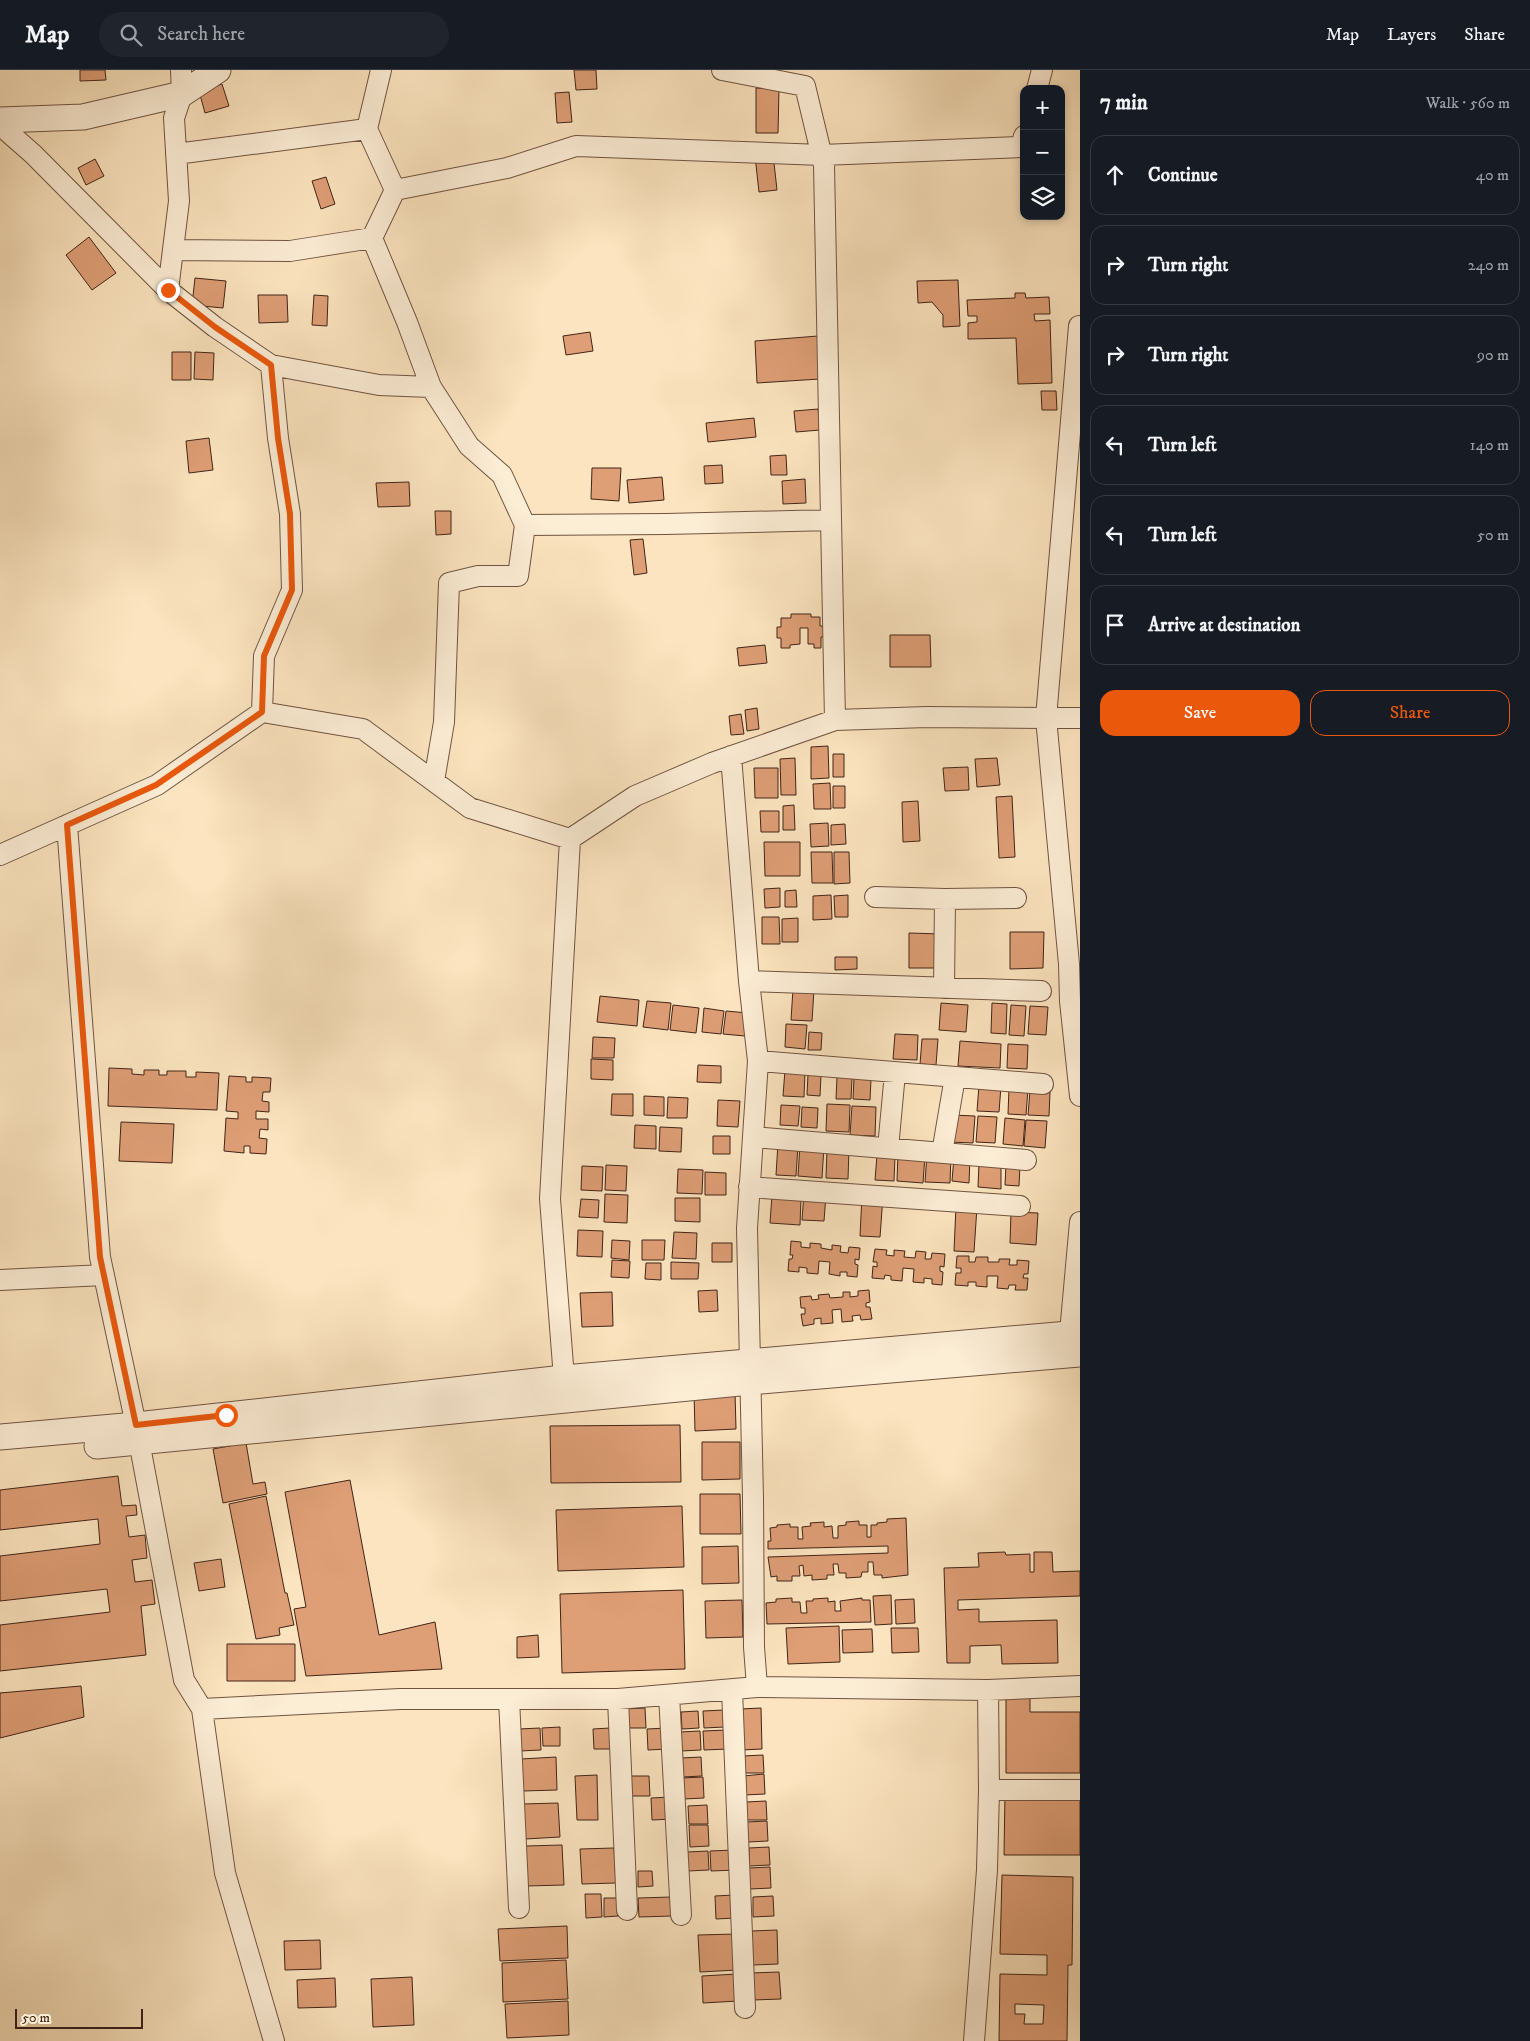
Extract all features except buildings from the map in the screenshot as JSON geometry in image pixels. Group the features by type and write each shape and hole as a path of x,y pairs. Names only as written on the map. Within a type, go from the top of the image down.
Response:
{"street":[{"path":"0,120 83,117 218,70"},
{"path":"381,70 367,129 396,190"},
{"path":"722,70 805,86 824,165 836,720"},
{"path":"1038,85 1042,70"},
{"path":"168,290 178,201 174,118 181,82"},
{"path":"0,125 32,154 168,290 215,327 271,365 379,385 431,386"},
{"path":"176,154 367,129"},
{"path":"396,190 506,168 576,146 822,155 1020,147"},
{"path":"396,190 372,238 431,386 469,446 502,475 525,525 518,576 478,576 449,583 444,722 434,781"},
{"path":"173,250 290,251 372,238"},
{"path":"1079,333 1072,528 1046,718 1072,909 1070,1001 1080,1096"},
{"path":"262,712 264,656 292,590 290,514 278,438 271,365"},
{"path":"525,525 832,520"},
{"path":"0,855 156,785 262,712 363,729 470,808 570,839"},
{"path":"570,839 635,796 732,756 836,720 928,717 1080,718"},
{"path":"732,756 749,981 758,1061 746,1228 754,1647 757,1688"},
{"path":"67,825 100,1257 137,1434 184,1680 202,1709 225,1873 274,2041"},
{"path":"564,1378 550,1199 570,839"},
{"path":"875,897 945,899 1016,898"},
{"path":"944,988 945,899"},
{"path":"749,981 1041,991"},
{"path":"758,1061 1043,1084"},
{"path":"888,1148 895,1072"},
{"path":"942,1153 955,1077"},
{"path":"753,1137 1026,1160"},
{"path":"749,1187 1020,1206"},
{"path":"0,1437 137,1434 1077,1340 1080,1222"},
{"path":"0,1280 104,1274"},
{"path":"0,1454 137,1434 564,1378 750,1372"},
{"path":"202,1709 376,1699 618,1699 757,1688 988,1690 1080,1686"},
{"path":"732,1690 745,2008"},
{"path":"974,2041 987,1870 989,1790 988,1690"},
{"path":"669,1695 681,1915"},
{"path":"509,1699 519,1908"},
{"path":"618,1699 627,1910"},
{"path":"989,1790 1080,1790"}],"route":[{"path":"168,290 215,327 271,365 278,438 290,514 292,590 264,656 262,712 156,785 67,825 100,1257 136,1425 226,1415"}]}
